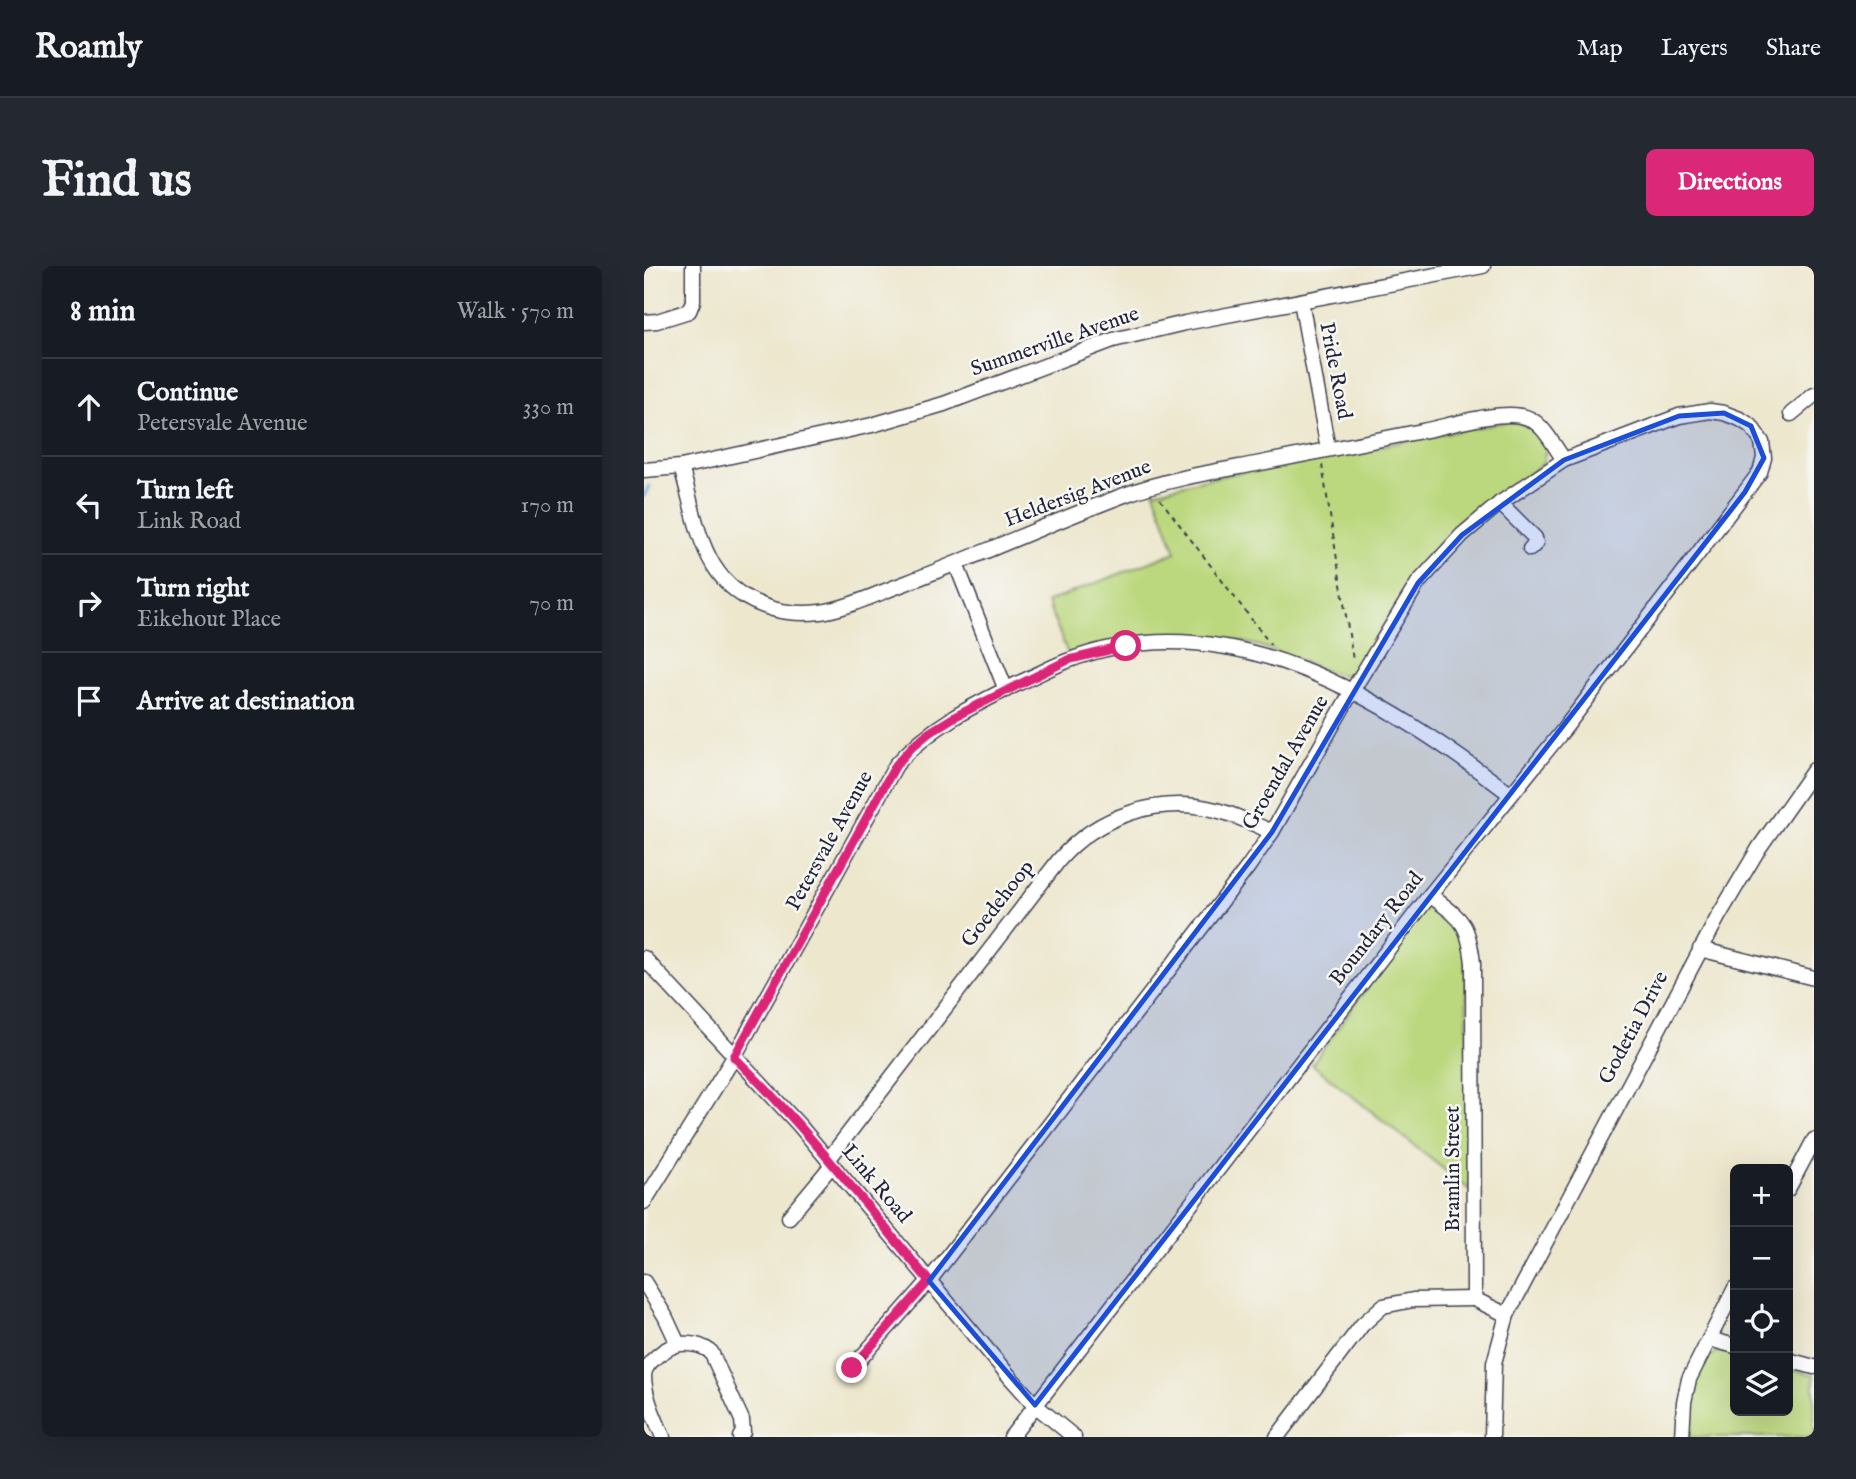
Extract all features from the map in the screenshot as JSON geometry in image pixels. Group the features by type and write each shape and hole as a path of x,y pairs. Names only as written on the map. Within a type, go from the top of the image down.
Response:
{"street":[{"path":"644,322 690,311 694,301 693,266"},
{"name":"Summerville Avenue","path":"644,470 681,467 884,421 944,404 1113,340 1483,266"},
{"name":"Pride Road","path":"1301,301 1324,450"},
{"path":"1791,414 1814,395"},
{"name":"Groendal Avenue","path":"852,1368 929,1281 1220,904 1272,832 1354,687 1418,583 1462,535 1500,503 1564,460 1679,416 1710,411 1724,413 1751,426 1762,442"},
{"name":"Heldersig Avenue","path":"681,467 706,554 716,574 733,589 771,609 822,612 956,564 1129,493 1196,475 1484,419 1519,415 1538,425 1564,460"},
{"name":"Boundary Road","path":"1011,1437 1430,895 1561,733 1745,492 1764,458 1762,442"},
{"path":"1500,503 1535,538 1536,542 1530,549"},
{"path":"956,564 1006,690"},
{"name":"Petersvale Avenue","path":"644,1202 734,1057 896,765 930,732 1068,660 1126,646 1170,642 1222,645 1266,655 1354,687 1416,726 1510,794"},
{"name":"Godetia Drive","path":"1507,1315 1700,949 1759,848 1814,770"},
{"name":"Goedehoop","path":"789,1217 1059,860 1086,834 1133,812 1166,805 1217,810 1272,832"},
{"name":"Bramlin Street","path":"1430,895 1460,919 1466,928 1473,963 1474,1300"},
{"path":"1700,949 1814,978"},
{"name":"Link Road","path":"644,958 763,1085 1035,1405 1074,1437"},
{"path":"1793,1179 1814,1140"},
{"path":"1799,1168 1814,1172"},
{"path":"644,1282 678,1344"},
{"path":"1682,1437 1684,1402 1689,1379 1734,1290"},
{"path":"1277,1437 1362,1325 1383,1306 1413,1300 1474,1300 1507,1315 1494,1363 1492,1437"},
{"path":"1709,1339 1730,1345"},
{"path":"663,1437 645,1390 645,1369 649,1363 678,1344 702,1346 714,1356 742,1420 743,1432 740,1437"},
{"path":"1793,1361 1814,1367"}],"path":[{"path":"1324,450 1354,687"},
{"path":"1151,488 1283,661"}],"highlighted area":[{"path":"1724,413 1751,426 1764,458 1745,492 1035,1405 929,1281 1272,832 1418,583 1462,535 1564,460 1679,416"}],"green space":[{"path":"1511,421 1523,424 1540,438 1546,449 1543,464 1482,508 1456,531 1425,567 1359,664 1348,675 1330,672 1256,645 1209,637 1138,639 1068,654 1047,602 1176,552 1154,492 1201,480"},
{"path":"1428,902 1465,931 1471,1191 1312,1064"},
{"path":"1720,1351 1730,1353 1730,1416 1793,1416 1793,1369 1814,1375 1814,1437 1687,1437 1693,1388 1702,1364"}],"waterway":[{"path":"644,496 649,486"}],"route":[{"path":"852,1368 929,1281 799,1125 734,1057 896,765 912,747 956,716 1068,660 1126,646"}]}
